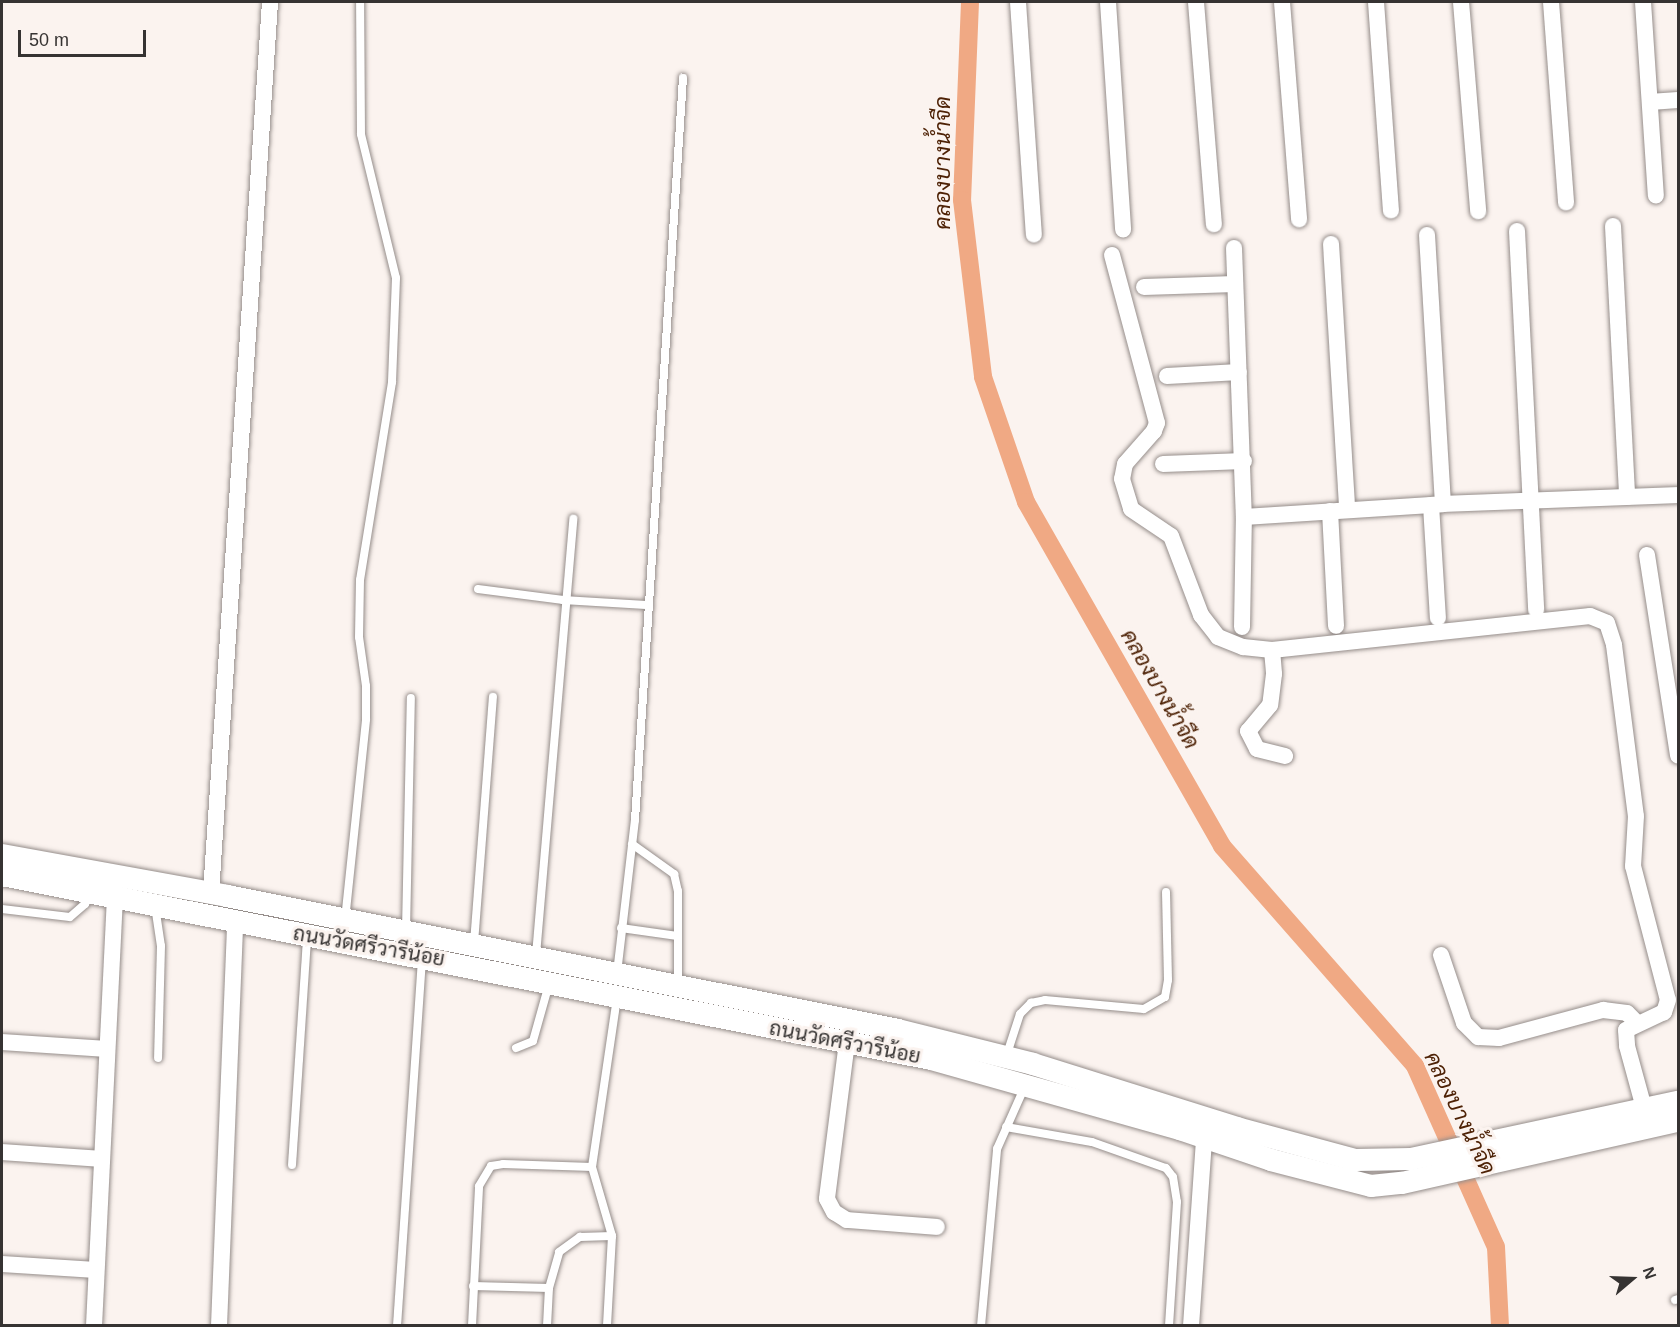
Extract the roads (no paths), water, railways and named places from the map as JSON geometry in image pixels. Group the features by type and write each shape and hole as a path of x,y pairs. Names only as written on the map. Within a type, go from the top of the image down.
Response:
{"main road":[{"name":"ถนนวัดศรีวารีน้อย","path":"2,855 211,893 536,960 617,986 847,1042 931,1059 1204,1137 1270,1160 1371,1186 1402,1183 1635,1117 1678,1101"},
{"name":"ถนนวัดศรีวารีน้อย","path":"2,875 549,982 617,986 678,986 898,1030 1006,1058 1356,1160 1411,1159 1635,1117 1678,1121"},
{"path":"207,916 211,893"}],"street":[{"path":"211,893 270,2"},
{"path":"1018,2 1034,234"},
{"path":"1108,2 1123,230"},
{"path":"1196,2 1214,224"},
{"path":"1282,2 1299,219"},
{"path":"1376,2 1391,210"},
{"path":"1461,2 1478,211"},
{"path":"1551,2 1566,202"},
{"path":"1643,2 1656,196"},
{"path":"1650,102 1678,100"},
{"path":"1613,226 1628,497"},
{"path":"1517,231 1536,610"},
{"path":"1427,235 1437,505 1438,618"},
{"path":"1331,244 1347,509"},
{"path":"1234,248 1244,461 1242,627"},
{"path":"1112,255 1156,414 1154,431 1121,473 1131,509 1171,536 1201,615 1218,637 1243,647 1272,650 1590,616 1607,622 1614,645 1636,816 1633,866 1672,985 1664,1012 1636,1023 1626,1030 1635,1117"},
{"path":"1144,287 1235,284"},
{"path":"1167,376 1239,372"},
{"path":"1163,464 1244,461"},
{"path":"1244,517 1347,509 1678,495"},
{"path":"1330,511 1336,626"},
{"path":"1647,555 1678,756"},
{"path":"1272,650 1274,674 1270,705 1248,731 1257,749 1285,756"},
{"path":"94,1326 114,898"},
{"path":"219,1326 235,921"},
{"path":"1441,955 1464,1023 1478,1037 1499,1038 1603,1010 1627,1013 1636,1023"},
{"path":"2,1042 107,1048"},
{"path":"847,1042 827,1199 834,1212 847,1220 938,1227"},
{"path":"1191,1326 1204,1137"},
{"path":"2,1152 102,1159"},
{"path":"2,1264 96,1270"}],"lane":[{"path":"345,920 366,719 359,637 360,580 392,382 396,278 361,134 360,2"},
{"path":"607,1326 612,1236 592,1167 617,986 621,928 632,844 646,605 683,78"},
{"path":"536,960 563,600 573,519"},
{"path":"478,589 563,600 646,605"},
{"path":"474,946 493,697"},
{"path":"406,934 411,698"},
{"path":"632,844 674,874 678,891 678,986"},
{"path":"2,909 70,917 85,904 88,892"},
{"path":"1006,1058 1020,1014 1031,1003 1045,1000 1143,1009 1165,998 1168,980 1166,892"},
{"path":"155,906 161,946 158,1058"},
{"path":"621,928 678,936"},
{"path":"292,1165 307,935"},
{"path":"397,1326 422,956"},
{"path":"516,1048 533,1041 549,982"},
{"path":"981,1326 996,1149 1025,1086"},
{"path":"1006,1127 1092,1142 1166,1168 1173,1177 1177,1202 1169,1326"},
{"path":"472,1326 479,1186 491,1166 592,1167"},
{"path":"547,1326 549,1288 559,1252 572,1240 612,1236"},
{"path":"473,1286 549,1288"}],"waterway":[{"name":"คลองบางน้ำจืด","path":"970,2 962,200 983,377 1026,502 1222,846 1415,1066 1496,1247 1500,1326"}]}
